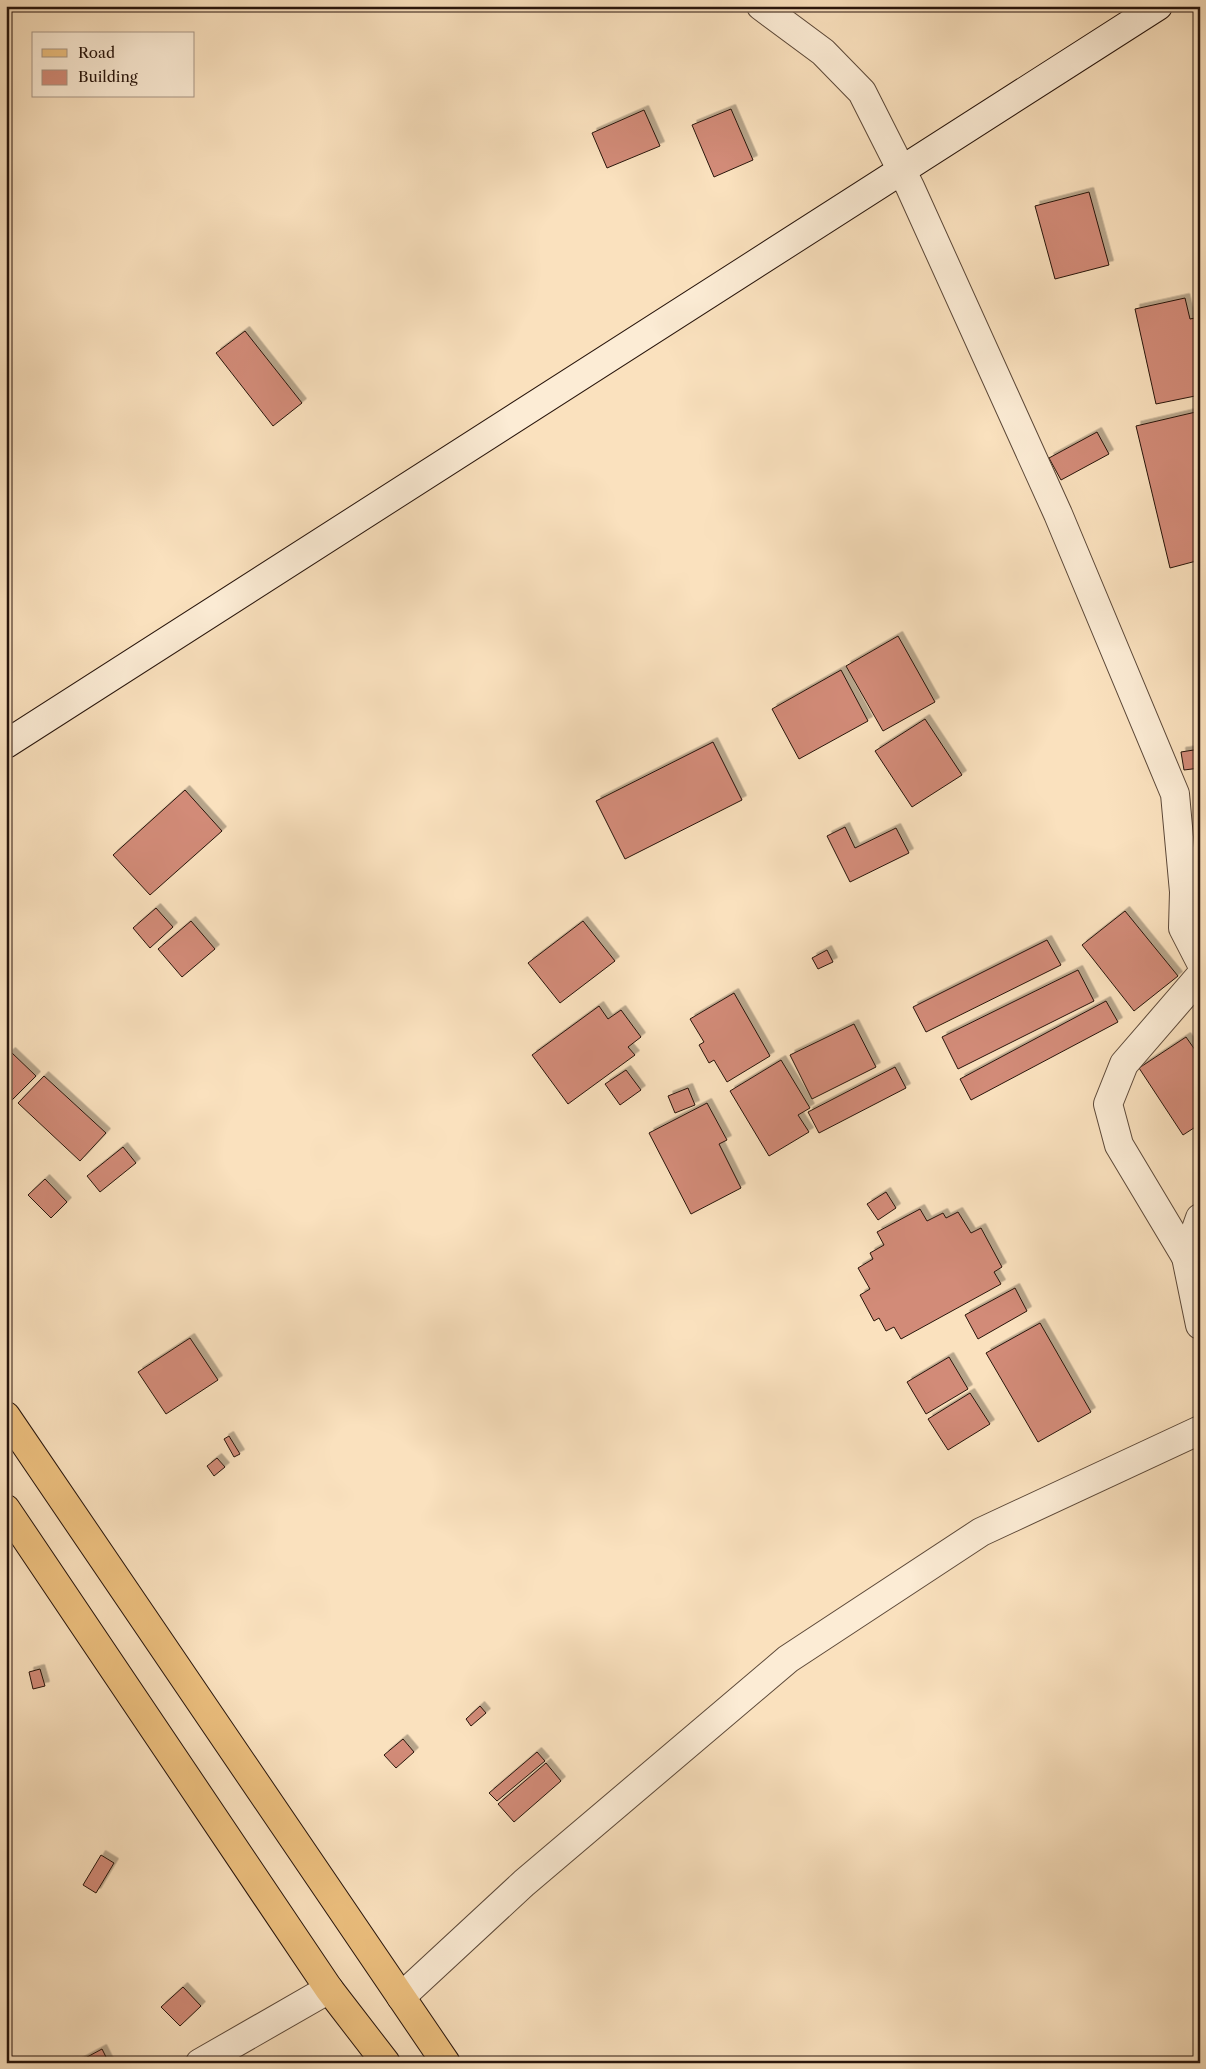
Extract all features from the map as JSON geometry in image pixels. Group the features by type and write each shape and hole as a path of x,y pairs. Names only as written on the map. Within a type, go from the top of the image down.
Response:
{"main road":[{"path":"6,1416 446,2063"},
{"path":"6,1509 329,1989 386,2063"}],"street":[{"path":"761,6 823,52 862,92 902,171 1058,514 1175,794 1184,892 1183,928 1200,961"},
{"path":"6,744 1158,6"},
{"path":"1200,976 1124,1064 1108,1104 1118,1145 1186,1257 1200,1325"},
{"path":"1186,1257 1200,1218"},
{"path":"401,1997 524,1884 788,1659 980,1532 1200,1430"},
{"path":"200,2063 329,1989"}],"building":[{"path":"731,109 753,160 714,177 692,125"},
{"path":"644,110 660,146 607,168 592,133"},
{"path":"1089,192 1109,265 1055,279 1035,206"},
{"path":"1185,298 1190,319 1200,317 1200,356 1197,356 1200,367 1200,395 1156,404 1135,309"},
{"path":"245,331 302,403 273,426 216,353"},
{"path":"1200,411 1200,560 1170,568 1136,426"},
{"path":"1097,432 1109,454 1061,480 1049,458"},
{"path":"898,636 935,702 883,731 846,666"},
{"path":"841,670 868,721 799,759 772,709"},
{"path":"925,719 962,775 912,807 875,751"},
{"path":"713,742 742,800 625,859 596,801"},
{"path":"1200,749 1200,768 1184,770 1181,752"},
{"path":"185,790 222,831 150,895 113,855"},
{"path":"845,827 855,848 896,828 909,853 850,882 827,836"},
{"path":"156,908 173,927 150,948 133,928"},
{"path":"1125,911 1178,976 1134,1011 1082,945"},
{"path":"191,921 215,949 182,977 158,949"},
{"path":"583,921 615,961 560,1003 528,963"},
{"path":"1047,940 1061,965 926,1032 913,1007"},
{"path":"827,950 833,962 818,969 812,958"},
{"path":"1078,970 1094,1001 958,1069 942,1037"},
{"path":"734,993 770,1056 727,1082 714,1060 709,1063 699,1045 704,1042 690,1019"},
{"path":"1106,1001 1118,1022 971,1100 960,1079"},
{"path":"599,1006 608,1019 621,1010 641,1037 628,1047 635,1055 568,1104 532,1055"},
{"path":"854,1024 876,1067 812,1099 790,1055"},
{"path":"1186,1037 1200,1057 1200,1124 1183,1135 1139,1068"},
{"path":"11,1052 36,1076 6,1106 6,1056"},
{"path":"781,1060 810,1108 798,1115 809,1132 769,1156 730,1091"},
{"path":"895,1067 906,1088 819,1133 808,1112"},
{"path":"626,1070 641,1090 620,1105 605,1084"},
{"path":"44,1076 106,1133 80,1161 18,1103"},
{"path":"688,1088 695,1105 675,1113 668,1096"},
{"path":"707,1103 727,1140 719,1144 741,1188 691,1214 649,1133"},
{"path":"123,1147 136,1163 100,1192 87,1176"},
{"path":"45,1179 67,1202 51,1218 28,1195"},
{"path":"886,1192 896,1208 878,1220 867,1204"},
{"path":"920,1209 927,1221 943,1213 946,1218 958,1212 971,1233 981,1228 1002,1267 994,1272 1001,1284 901,1339 894,1327 886,1331 879,1318 874,1321 860,1295 870,1289 858,1268 873,1259 870,1253 884,1245 877,1232"},
{"path":"1015,1288 1027,1311 978,1339 965,1315"},
{"path":"1040,1323 1091,1412 1038,1442 986,1353"},
{"path":"190,1338 218,1380 166,1414 138,1372"},
{"path":"949,1357 968,1389 926,1414 907,1382"},
{"path":"970,1393 990,1424 948,1450 928,1419"},
{"path":"229,1436 240,1454 234,1457 224,1439"},
{"path":"217,1458 225,1467 214,1476 207,1466"},
{"path":"40,1669 45,1686 33,1689 29,1672"},
{"path":"480,1706 486,1713 471,1726 466,1719"},
{"path":"403,1739 414,1752 396,1768 384,1755"},
{"path":"537,1752 545,1761 497,1801 489,1793"},
{"path":"546,1763 561,1781 514,1822 498,1804"},
{"path":"101,1855 114,1863 96,1893 83,1885"},
{"path":"183,1987 201,2006 180,2026 161,2007"},
{"path":"102,2049 109,2063 76,2063"}]}
